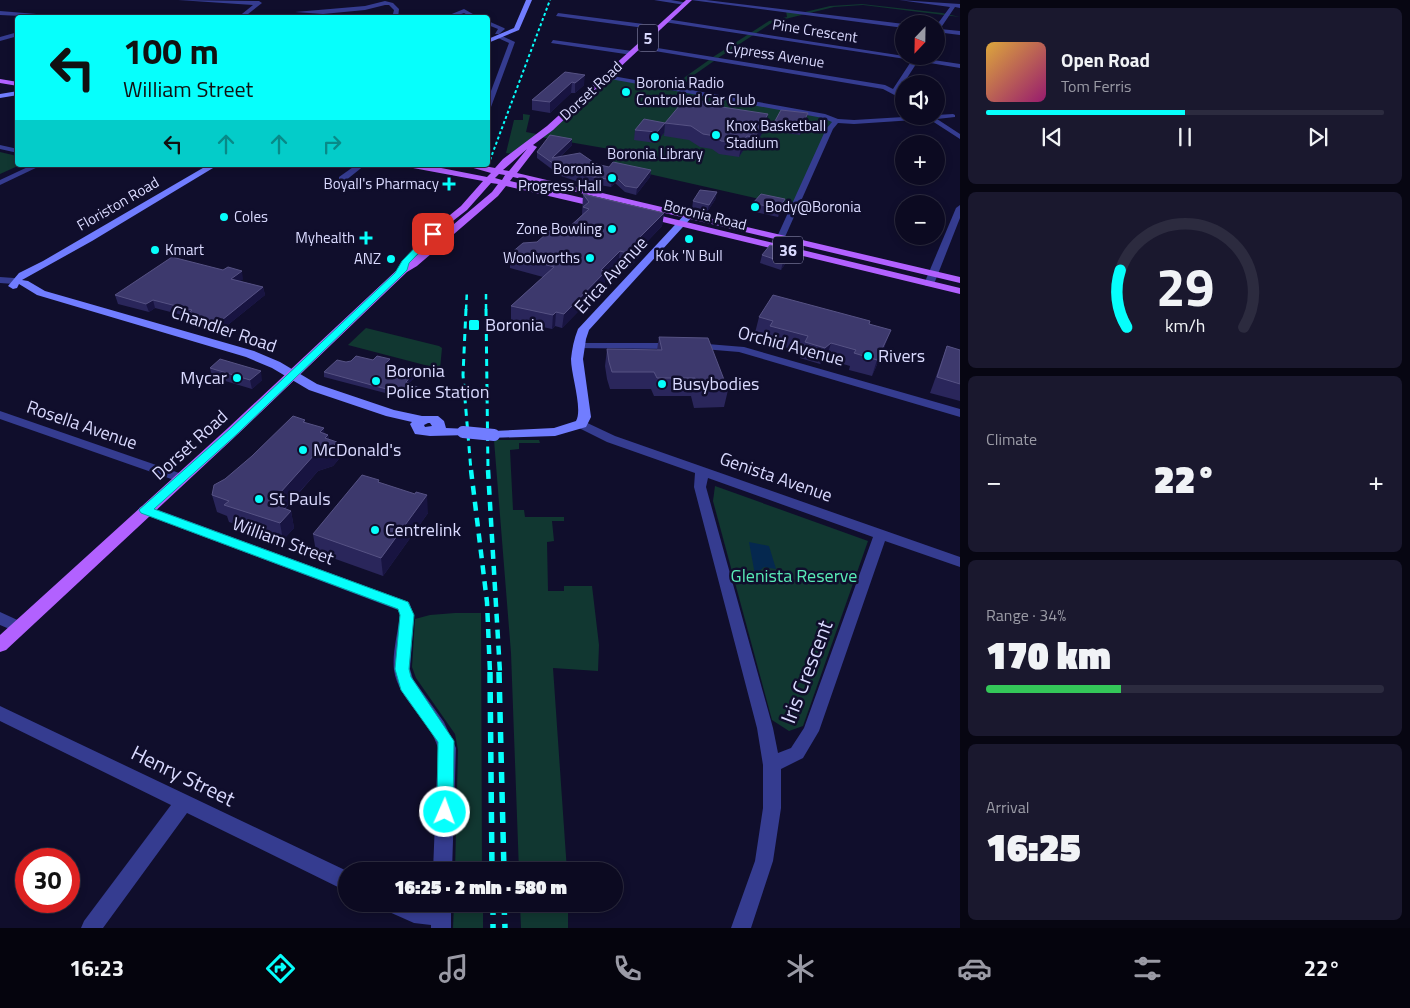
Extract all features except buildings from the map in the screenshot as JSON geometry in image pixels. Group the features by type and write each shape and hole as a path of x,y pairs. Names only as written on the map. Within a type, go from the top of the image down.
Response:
{"main road":[{"path":"490,40 518,27 529,0"},
{"name":"Dorset Road","path":"0,644 403,270 413,264 495,194 534,144 687,2"},
{"path":"0,82 15,88"},
{"path":"0,96 15,90"},
{"path":"534,144 530,171 531,177 535,179"},
{"name":"Dorset Road","path":"403,270 405,262 433,234 464,208 496,170 524,146 534,144"},
{"path":"490,162 506,161"},
{"name":"Floriston Road","path":"17,283 38,268 211,167"},
{"name":"Boronia Road","path":"423,167 564,196 960,291"},
{"name":"Boronia Road","path":"479,167 960,280"},
{"path":"464,208 470,182 465,175"},
{"path":"495,194 503,191 520,190 564,196"},
{"name":"Erica Avenue","path":"581,424 586,411 577,358 578,346 584,329 689,215"},
{"name":"Chandler Road","path":"17,283 22,291 41,293 250,354 276,364 313,387 419,423 423,432 437,428 494,435 555,432 581,424"}],"street":[{"path":"181,0 258,4"},
{"path":"243,15 264,0"},
{"path":"657,0 687,2"},
{"path":"694,0 895,25"},
{"path":"902,0 957,6"},
{"path":"298,12 325,12 365,8 385,3 390,4 397,10 396,15"},
{"path":"945,20 957,6"},
{"path":"453,15 465,11 472,15"},
{"path":"0,13 24,15"},
{"path":"558,16 659,28"},
{"name":"Pine Crescent","path":"666,21 895,55"},
{"path":"490,24 502,29 500,35 512,42 490,102"},
{"path":"945,31 960,33"},
{"path":"0,39 15,35"},
{"path":"553,42 632,53"},
{"name":"Cypress Avenue","path":"638,47 893,90"},
{"name":"Pine Crescent","path":"945,63 960,66"},
{"path":"893,90 912,65"},
{"path":"606,77 811,114 832,122 895,119"},
{"path":"781,237 832,122"},
{"path":"944,125 960,136"},
{"path":"0,147 15,150"},
{"path":"0,183 34,167"},
{"path":"342,179 359,167"},
{"path":"929,284 960,208"},
{"name":"Chandler Road","path":"0,280 17,283"},
{"name":"Chandler Road","path":"0,285 17,283"},
{"name":"Orchid Avenue","path":"578,346 721,347 740,349 960,413"},
{"name":"Rosella Avenue","path":"0,415 181,478"},
{"name":"Genista Avenue","path":"581,424 611,439 960,562"},
{"path":"702,471 700,487 765,728 772,764 772,808 764,861 741,928"},
{"name":"William Street","path":"145,510 399,603 406,609 403,677 412,694 442,733 447,748 443,862"},
{"name":"Iris Crescent","path":"772,764 796,753 812,731 881,534"},
{"path":"0,618 19,627"},
{"name":"Henry Street","path":"0,713 338,877"},
{"path":"91,928 184,803"},
{"path":"412,912 441,916"}],"green space":[{"path":"862,4 942,13 960,17 863,5 834,7 773,22 718,58 713,57 769,21 787,17 786,11 801,13 830,6"},
{"path":"709,60 714,61 691,77 680,89 825,116 833,120 795,207 618,167 613,162 621,151 540,137 514,154 506,153 514,120 523,120 523,114 530,115 526,132 542,135 607,77 674,89 685,77"},
{"path":"0,152 15,156 16,167 0,174"},
{"path":"366,328 439,346 442,348 440,369 348,345"},
{"path":"494,440 539,440 540,443 519,443 519,449 510,450 513,510 524,510 525,517 564,517 564,521 552,521 554,541 547,542 548,591 564,591 564,586 592,586 599,645 598,671 553,668 566,862 519,862 511,653"},
{"name":"Glenista Reserve","path":"715,486 868,541 803,726 789,731 772,720 713,501"},
{"path":"481,613 482,862 455,862 458,750 455,734 416,678 412,667 415,619 430,615"},
{"path":"454,912 483,912 483,928 453,928"},
{"path":"520,912 568,912 568,928 521,928"}],"water":[{"path":"749,542 769,546 776,569 764,567 755,575"}],"railway":[{"path":"490,160 550,0"},
{"path":"466,310 467,290"},
{"path":"486,294 486,309"},
{"path":"466,309 463,375 471,471"},
{"path":"486,309 488,471"},
{"path":"471,470 487,602 490,673"},
{"path":"488,470 500,673"},
{"path":"490,672 492,862"},
{"path":"499,672 504,862"},
{"path":"493,912 493,928"},
{"path":"504,912 505,928"}],"place":[{"name":"Boronia Radio Controlled Car Club","path":"626,92"},
{"name":"Knox Basketball Stadium","path":"716,135"},
{"name":"Boronia Library","path":"655,137"},
{"name":"Boronia Progress Hall","path":"612,178"},
{"name":"Boyall's Pharmacy","path":"449,184"},
{"name":"Body@Boronia","path":"755,207"},
{"name":"Coles","path":"224,217"},
{"name":"Zone Bowling","path":"612,229"},
{"name":"Myhealth","path":"366,238"},
{"name":"Kok 'N Bull","path":"689,239"},
{"name":"Kmart","path":"155,250"},
{"name":"Woolworths","path":"590,258"},
{"name":"ANZ","path":"391,259"},
{"name":"Boronia","path":"474,325"},
{"name":"Rivers","path":"868,356"},
{"name":"Mycar","path":"237,378"},
{"name":"Boronia Police Station","path":"376,381"},
{"name":"Busybodies","path":"662,384"},
{"name":"McDonald's","path":"303,450"},
{"name":"St Pauls","path":"259,499"},
{"name":"Centrelink","path":"375,530"}],"route":[{"path":"433,234 405,262 403,270 398,275 233,431 145,510 404,606 407,615 402,669 403,677 412,694 446,741 445,812"}]}
